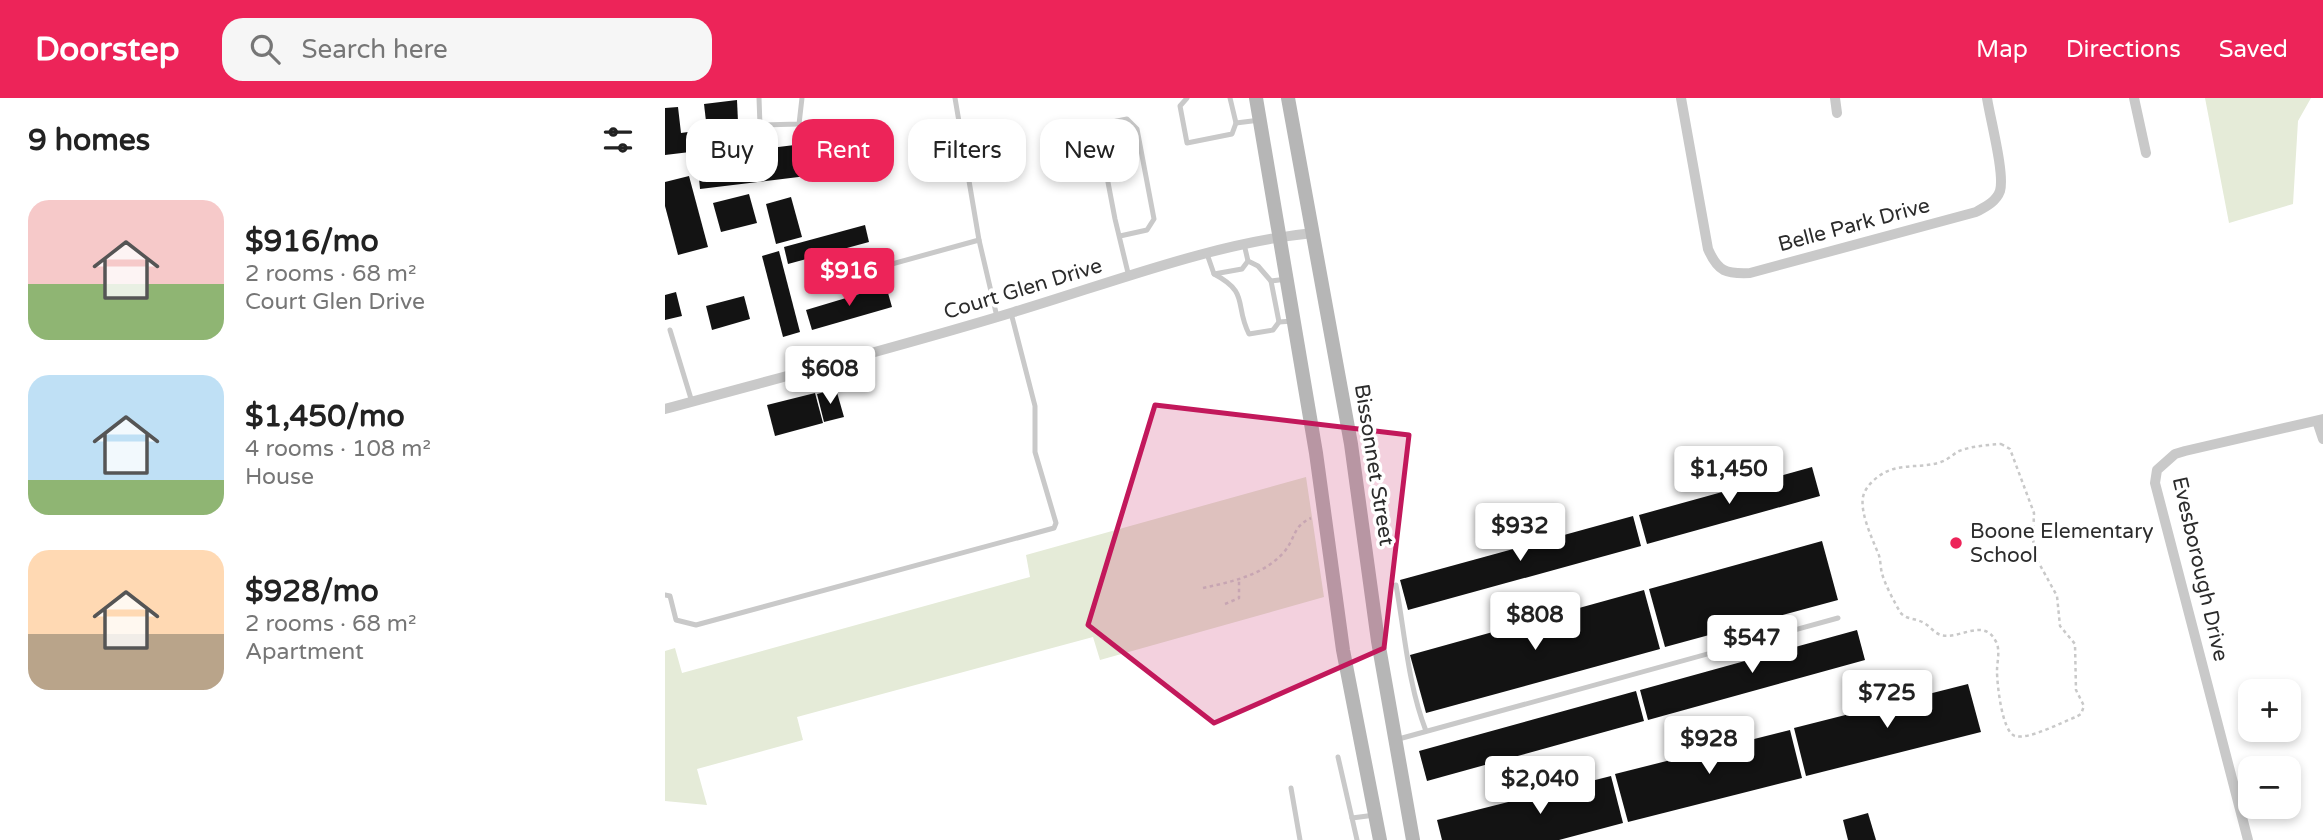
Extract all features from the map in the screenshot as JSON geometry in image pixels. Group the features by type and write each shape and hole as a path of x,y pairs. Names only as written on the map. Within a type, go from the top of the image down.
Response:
{"main road":[{"path":"1256,98 1287,279 1287,322 1324,515 1343,650 1380,840"},
{"name":"Bissonnet Street","path":"1288,98 1351,444 1378,641 1413,840"}],"street":[{"name":"Belle Park Drive","path":"1681,98 1708,249 1715,265 1731,274 1750,273 1976,212 1991,204 2000,192 2001,177 1987,98"},
{"path":"1835,98 1837,113"},
{"path":"2134,98 2146,153"},
{"name":"Court Glen Drive","path":"665,409 1011,313 1207,254 1280,236 1313,233"},
{"path":"2320,420 2323,439"},
{"name":"Evesborough Drive","path":"2248,840 2155,484 2157,470 2175,454 2320,420"}],"lane":[{"path":"759,98 760,124 799,124 801,98"},
{"path":"955,98 979,240 997,317"},
{"path":"1187,98 1180,106 1187,143 1232,134 1236,124 1230,98"},
{"path":"1120,236 1147,230 1154,219 1137,129 1127,119 1107,123 1100,128 1099,135 1120,236 1129,277"},
{"path":"1236,124 1260,120"},
{"path":"812,286 979,240"},
{"path":"1244,244 1248,261"},
{"path":"1207,254 1214,274 1229,282 1239,293 1249,334 1273,330 1287,322 1271,281 1258,266 1248,261"},
{"path":"1214,274 1242,269 1248,261"},
{"path":"1271,281 1287,279"},
{"path":"665,595 670,596 676,620 696,625 1054,528 1056,523 1035,452 1035,406 1011,313"},
{"path":"670,330 692,402"},
{"path":"1396,584 1406,656 1426,732"},
{"path":"1395,740 1837,618"},
{"path":"1338,757 1357,840"},
{"path":"1291,788 1300,840"},
{"path":"1352,818 1375,815"}],"path":[{"path":"2001,444 2010,449 2034,513 2035,555 2057,596 2060,626 2075,644 2076,690 2084,706 2081,713 2037,733 2013,736 2005,723 1999,694 1999,654 1996,640 1988,632 1978,629 1943,636 1923,622 1907,618 1901,613 1881,572 1880,560 1871,541 1863,499 1866,489 1873,482 1891,470 1908,465 1942,462 1957,452 1977,447 2001,444"},
{"path":"1203,588 1240,580 1273,563 1286,550 1299,523 1324,515"},
{"path":"1225,604 1238,598 1240,580"}],"highlighted area":[{"path":"1155,405 1409,435 1384,648 1214,723 1088,625"}],"green space":[{"path":"2205,98 2311,98 2298,121 2293,204 2229,223"},
{"path":"1306,477 1324,597 1100,660 1093,637 797,717 803,740 697,769 707,805 665,801 665,651 675,648 682,673 1030,577 1026,555"}],"building":[{"path":"737,100 738,119 706,119 704,104"},
{"path":"678,107 681,133 686,132 686,152 665,155 665,108"},
{"path":"792,145 792,178 778,180 778,147"},
{"path":"686,177 686,182 691,182 708,247 678,255 665,206 665,182"},
{"path":"699,182 758,182 700,189"},
{"path":"749,194 757,223 721,232 713,203"},
{"path":"791,197 802,237 776,244 766,204"},
{"path":"865,225 869,242 788,264 784,247"},
{"path":"779,251 800,332 783,337 762,256"},
{"path":"886,286 892,307 812,330 806,310"},
{"path":"676,292 682,316 665,320 665,295"},
{"path":"744,296 750,319 712,330 706,306"},
{"path":"836,389 844,417 824,422 817,394"},
{"path":"815,393 823,423 775,436 767,405"},
{"path":"1812,467 1820,496 1647,544 1639,515"},
{"path":"1633,516 1641,546 1408,610 1400,580"},
{"path":"1822,541 1838,600 1665,647 1649,589"},
{"path":"1644,590 1660,649 1426,713 1410,655"},
{"path":"1857,630 1865,660 1648,720 1640,690"},
{"path":"1968,684 1981,732 1806,776 1794,728"},
{"path":"1636,691 1644,721 1427,781 1419,751"},
{"path":"1790,730 1802,778 1628,822 1615,774"},
{"path":"1611,776 1623,823 1559,840 1442,840 1437,820"},
{"path":"1868,813 1876,840 1848,840 1843,820"}],"place":[{"name":"Boone Elementary School","path":"1956,543"}]}
